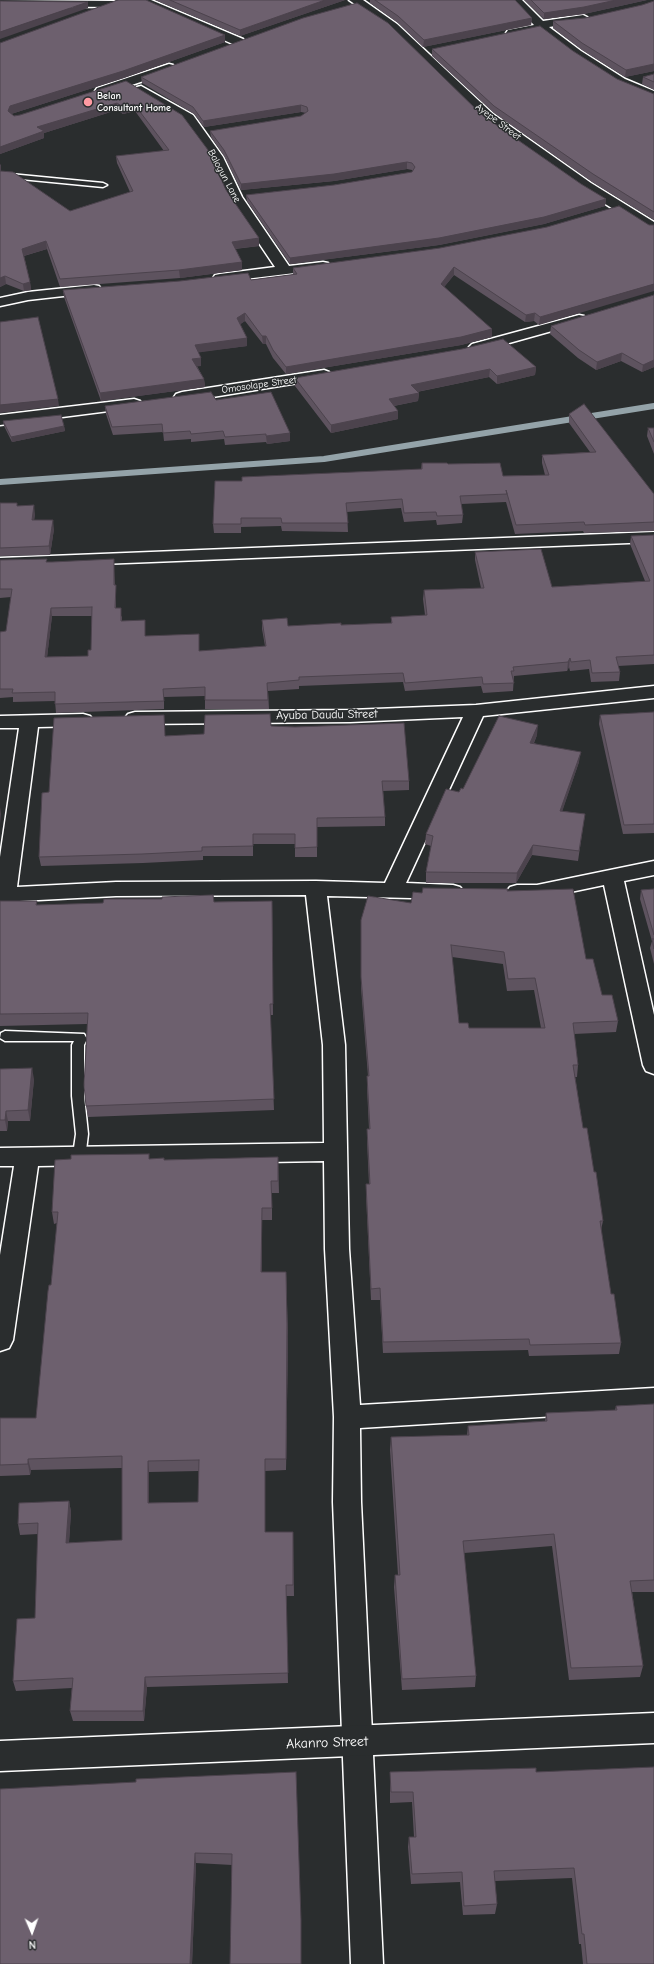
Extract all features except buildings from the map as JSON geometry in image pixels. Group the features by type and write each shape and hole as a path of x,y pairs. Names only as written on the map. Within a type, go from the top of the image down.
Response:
{"street":[{"path":"141,0 243,41 225,48"},
{"path":"516,0 541,26 577,54 625,84 654,96"},
{"path":"344,7 360,1"},
{"name":"Ayepe Street","path":"360,1 393,26 421,52 453,86 488,117 619,207 654,228"},
{"path":"0,3 113,4"},
{"path":"502,36 541,26 591,17"},
{"path":"421,52 435,49"},
{"path":"91,94 180,64"},
{"path":"625,84 645,79"},
{"name":"Balogun Lane","path":"128,82 188,118 216,157 235,197 273,255 286,271"},
{"path":"199,134 215,131"},
{"path":"235,197 248,195"},
{"path":"599,213 619,207"},
{"path":"204,280 340,264"},
{"path":"0,302 28,296 109,288"},
{"path":"461,351 512,339 594,315"},
{"name":"Omosolape Street","path":"0,420 78,412 340,373"},
{"path":"0,563 654,537"},
{"name":"Ayuba Daudu Street","path":"121,719 350,716 476,710 654,692"},
{"path":"392,890 476,710"},
{"path":"0,722 98,720"},
{"path":"29,722 3,895 116,889 316,888 469,892"},
{"path":"499,892 537,892 654,868"},
{"path":"612,876 654,1060"},
{"path":"316,888 334,1046 337,1250 347,1417 348,1502 367,1964"},
{"path":"0,1157 336,1152"},
{"path":"0,1340 27,1156"},
{"path":"347,1417 654,1399"},
{"name":"Akanro Street","path":"0,1756 654,1728"}],"lane":[{"path":"0,175 103,186"},
{"path":"5,1036 80,1037 82,1040 78,1045 78,1096 82,1134 80,1155"}],"waterway":[{"path":"0,482 324,459 654,406"}],"place":[{"name":"Belan Consultant Home","path":"88,102"}]}
